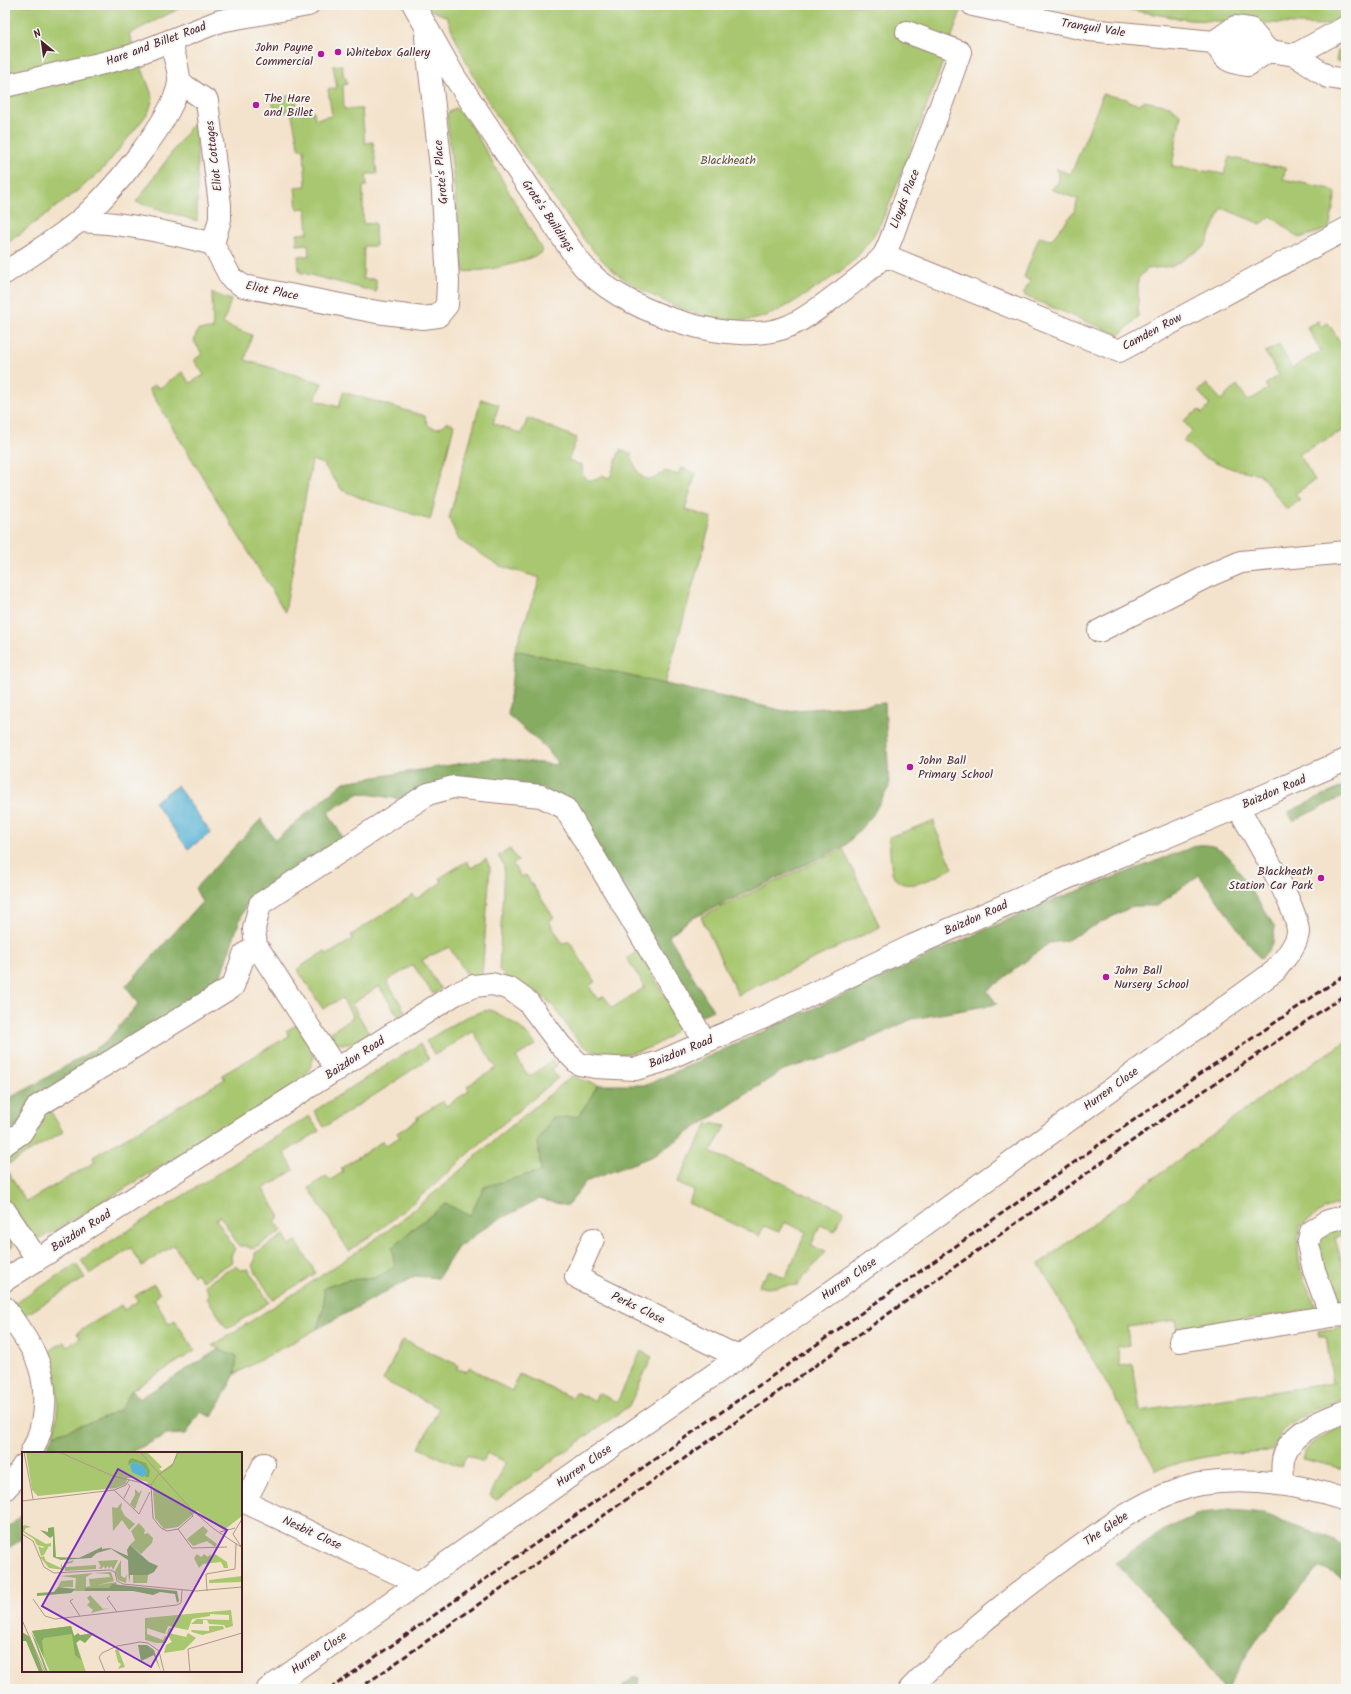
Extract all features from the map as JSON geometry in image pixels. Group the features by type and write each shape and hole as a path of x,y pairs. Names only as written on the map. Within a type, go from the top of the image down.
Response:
{"street":[{"name":"Hare and Billet Road","path":"5,86 95,66 131,56 220,21 308,5"},
{"name":"Grote's Buildings","path":"414,5 454,76 569,248 590,274 618,295 646,309 680,322 717,331 755,334"},
{"name":"Tranquil Vale","path":"973,5 1089,30 1214,42"},
{"name":"Grote's Place","path":"425,26 442,176 448,282 447,305 438,316"},
{"path":"1268,51 1248,65 1232,63 1223,55 1214,42 1234,27 1250,29 1268,51 1295,55 1328,77 1346,80"},
{"path":"1295,55 1346,27"},
{"name":"Lloyds Place","path":"755,334 788,326 816,310 856,280 884,255 938,116 960,52 907,32"},
{"path":"5,273 80,221 110,190 147,143 170,109 179,82 170,41"},
{"name":"Eliot Cottages","path":"179,82 207,101 220,205 220,219 213,244"},
{"path":"80,221 128,224 186,236 213,244"},
{"name":"Camden Row","path":"884,255 1119,350 1346,229"},
{"name":"Eliot Place","path":"213,244 231,278 243,286 377,312 423,318 438,316"},
{"path":"1099,631 1206,577 1241,562 1346,552"},
{"name":"Baizdon Road","path":"5,1280 455,994 474,986 492,984 510,989 528,1002 561,1046 580,1064 607,1068 636,1069 660,1062 764,1017 926,940 1067,878 1238,807 1346,760"},
{"path":"337,1070 256,945 254,929 260,904 428,794 453,787 541,796 565,808 705,1042"},
{"name":"Hurren Close","path":"268,1689 848,1280 1275,971 1291,952 1298,932 1293,912 1281,886 1238,807"},
{"path":"5,1144 21,1133 38,1106 233,986 244,955 256,945"},
{"path":"5,1211 38,1259"},
{"path":"1180,1341 1338,1315 1314,1270 1308,1244 1311,1232 1328,1221 1346,1216"},
{"name":"Perks Close","path":"593,1239 576,1277 738,1357"},
{"path":"5,1308 34,1354 41,1368 44,1381 42,1424 31,1452"},
{"path":"1283,1484 1284,1456 1292,1440 1321,1421 1346,1411"},
{"name":"Nesbit Close","path":"264,1464 245,1502 418,1583"},
{"path":"5,1489 17,1476 22,1468"},
{"name":"The Glebe","path":"910,1689 971,1632 1016,1594 1118,1520 1158,1498 1198,1484 1236,1481 1283,1484 1317,1490 1346,1500"}],"green space":[{"path":"5,5 186,5 129,34 153,98 149,111 144,118 104,168 81,188 5,245"},
{"name":"Blackheath","path":"420,5 963,5 929,101 894,192 879,226 865,247 845,268 792,303 758,318 734,321 695,313 674,306 635,286 606,264 578,232 508,132 480,88 447,17"},
{"path":"1102,5 1346,5 1346,9 1340,19 1325,25 1189,20"},
{"path":"1346,48 1346,62 1336,61 1338,50"},
{"path":"342,65 344,78 346,78 347,84 343,85 344,109 362,109 365,143 373,142 377,174 366,174 367,186 363,186 363,224 375,223 376,246 364,246 363,279 376,279 376,292 299,272 298,256 309,256 308,244 297,245 297,234 308,233 306,208 297,209 295,187 306,186 304,149 299,149 291,111 275,114 272,99 295,95 298,113 314,111 315,119 332,116 328,89 337,88 333,66"},
{"path":"1102,94 1127,99 1129,102 1139,104 1144,101 1170,106 1181,115 1172,166 1224,174 1229,157 1268,166 1286,167 1283,179 1331,189 1336,193 1329,229 1299,238 1271,216 1261,224 1222,208 1205,246 1173,266 1147,269 1138,279 1138,318 1119,335 1025,296 1024,293 1030,281 1024,277 1039,237 1051,240 1074,212 1078,199 1050,189 1058,183 1059,175 1056,169 1071,174 1101,100"},
{"path":"455,108 462,113 479,139 543,252 533,257 504,266 463,272 447,117 448,113"},
{"path":"197,118 197,221 136,202"},
{"path":"212,293 231,300 223,324 252,335 245,360 322,383 315,400 339,407 343,392 425,416 430,427 433,428 440,427 447,422 454,425 430,520 368,501 342,490 323,464 312,460 285,612 149,389 154,385 160,388 182,372 190,383 204,375 194,360 202,354 194,341 198,330 213,329"},
{"path":"1318,321 1321,327 1328,323 1342,345 1346,343 1346,429 1299,454 1315,480 1295,494 1300,500 1287,510 1260,474 1233,469 1203,457 1183,441 1192,431 1183,421 1199,410 1202,414 1210,405 1198,391 1207,384 1221,400 1237,385 1248,401 1268,389 1266,384 1279,375 1265,352 1279,345 1292,368 1321,351 1307,327"},
{"path":"481,399 499,405 493,423 521,434 528,418 577,438 568,461 582,465 582,474 587,480 596,480 601,475 610,478 620,450 631,454 639,473 642,477 647,479 652,479 665,471 678,475 681,468 696,473 685,509 712,518 665,684 515,650 540,578 500,566 459,540 449,519"},
{"path":"515,650 785,711 885,703 889,787 872,816 845,846 689,920 669,936 713,1010 700,1016 543,787 406,800 360,793 328,812 343,838 248,899 218,984 5,1134 5,1100 27,1089 105,1043 138,1004 126,986 202,902 195,888 261,819 275,840 344,782 495,758 559,765 546,748 508,715"},
{"path":"1346,785 1346,795 1293,821 1288,812"},
{"path":"934,821 934,826 953,868 920,883 903,884 896,880 892,872 889,837"},
{"path":"1198,845 1216,847 1230,858 1275,927 1273,944 1261,959 1199,875 1157,906 1133,906 1065,941 1049,943 987,991 997,1004 912,1019 838,1054 783,1070 653,1156 585,1182 568,1206 539,1199 492,1223 458,1247 438,1278 415,1276 317,1329 324,1306 324,1288 347,1280 375,1278 395,1267 392,1248 414,1228 446,1204 470,1216 484,1187 541,1171 538,1141 552,1118 579,1116 598,1085 646,1085 1033,908"},
{"path":"510,849 518,861 513,864 521,877 526,875 554,918 549,921 563,944 569,941 595,982 589,986 598,1000 604,996 612,1008 645,987 627,958 638,951 673,1009 679,1026 671,1034 661,1042 636,1052 610,1054 597,1052 587,1048 576,1039 550,1003 544,998 510,980 499,970 504,866 498,856"},
{"path":"843,849 880,927 738,995 701,917"},
{"path":"486,859 490,868 482,977 472,982 449,947 422,960 441,989 433,994 413,965 387,981 405,1011 398,1016 379,986 352,1004 369,1033 350,1044 340,1044 328,1040 328,1034 353,1017 342,998 323,1009 297,969 325,951 327,955 353,939 351,935 413,895 416,899 442,882 440,878 467,861 471,868"},
{"path":"490,1010 515,1024 526,1033 536,1045 516,1057 529,1077 553,1060 557,1066 551,1069 558,1078 387,1224 349,1251 309,1188 326,1176 329,1181 343,1172 341,1168 383,1141 386,1145 400,1137 397,1133 418,1119 417,1117 443,1101 446,1106 469,1091 467,1086 496,1068 473,1031 435,1055 426,1041 464,1018"},
{"path":"298,1024 314,1057 311,1066 302,1080 53,1232 40,1238 34,1236 5,1196 5,1167 26,1202 95,1162 93,1157 225,1079 222,1075 289,1036 286,1031"},
{"path":"1346,1041 1346,1203 1325,1209 1300,1227 1298,1239 1301,1270 1318,1309 1178,1330 1176,1320 1127,1327 1129,1345 1117,1347 1120,1366 1133,1364 1140,1411 1333,1383 1326,1336 1319,1336 1318,1331 1346,1327 1346,1398 1315,1409 1282,1430 1273,1451 1243,1452 1199,1458 1156,1470 1039,1264 1268,1093"},
{"path":"420,1044 429,1059 324,1127 314,1111"},
{"path":"572,1076 598,1085 579,1116 538,1141 541,1171 484,1187 470,1216 446,1204 414,1228 392,1248 395,1267 375,1278 347,1280 324,1288 324,1306 317,1329 235,1374 237,1356 212,1346 312,1282 391,1228"},
{"path":"63,1097 66,1102 51,1112 63,1132 5,1166 5,1150"},
{"path":"309,1116 319,1131 284,1153 294,1170 263,1189 280,1217 275,1221 282,1231 252,1249 246,1246 239,1246 220,1216 216,1219 235,1249 231,1255 232,1262 202,1281 196,1273 193,1276 174,1245 142,1266 131,1248 90,1274 81,1260"},
{"path":"708,1123 726,1126 710,1152 844,1210 835,1231 820,1225 811,1246 826,1252 797,1285 766,1288 758,1286 763,1278 765,1278 769,1270 785,1278 806,1232 784,1222 779,1232 764,1226 759,1236 688,1203 694,1191 677,1183"},
{"path":"5,1221 13,1246 5,1253"},
{"path":"1346,1224 1346,1235 1335,1238 1346,1278 1346,1303 1336,1303 1323,1272 1317,1238"},
{"path":"284,1235 290,1245 296,1241 316,1273 273,1300 252,1266 255,1260 255,1253"},
{"path":"76,1264 85,1278 21,1318 13,1305"},
{"path":"235,1266 241,1270 248,1269 269,1302 227,1329 207,1298 210,1295 204,1285"},
{"path":"154,1284 160,1294 154,1299 169,1324 175,1320 195,1351 132,1390 121,1409 98,1420 54,1435 58,1403 56,1384 50,1364 44,1354 64,1342 67,1346 80,1338 77,1333 121,1305 124,1310 138,1301 135,1296"},
{"path":"403,1340 458,1365 457,1369 467,1372 470,1367 512,1391 519,1374 572,1398 575,1392 594,1401 598,1393 617,1402 641,1351 652,1357 629,1406 497,1500 490,1496 506,1462 487,1453 483,1462 467,1455 461,1467 419,1448 439,1408 383,1380"},
{"path":"219,1349 237,1356 235,1374 212,1417 200,1412 186,1434 166,1435 131,1452 44,1452 54,1435 98,1420 121,1409 132,1390 139,1399"},
{"path":"1346,1426 1346,1470 1302,1459 1305,1452 1314,1442 1326,1434"},
{"path":"1232,1510 1262,1513 1334,1540 1346,1548 1346,1580 1319,1567 1256,1641 1226,1689 1223,1689 1184,1636 1115,1563 1162,1531 1200,1513"},
{"path":"22,1515 22,1540 5,1550 5,1531"},
{"path":"635,1676 640,1678 637,1689 619,1689"}],"water":[{"path":"177,786 211,833 188,849 154,802"}],"railway":[{"path":"330,1689 1165,1098 1346,974"},
{"path":"359,1689 1173,1112 1346,994"}],"place":[{"name":"Whitebox Gallery","path":"338,52"},
{"name":"John Payne Commercial","path":"321,54"},
{"name":"The Hare and Billet","path":"256,105"},
{"name":"John Ball Primary School","path":"910,767"},
{"name":"Blackheath Station Car Park","path":"1321,878"},
{"name":"John Ball Nursery School","path":"1106,977"}]}
